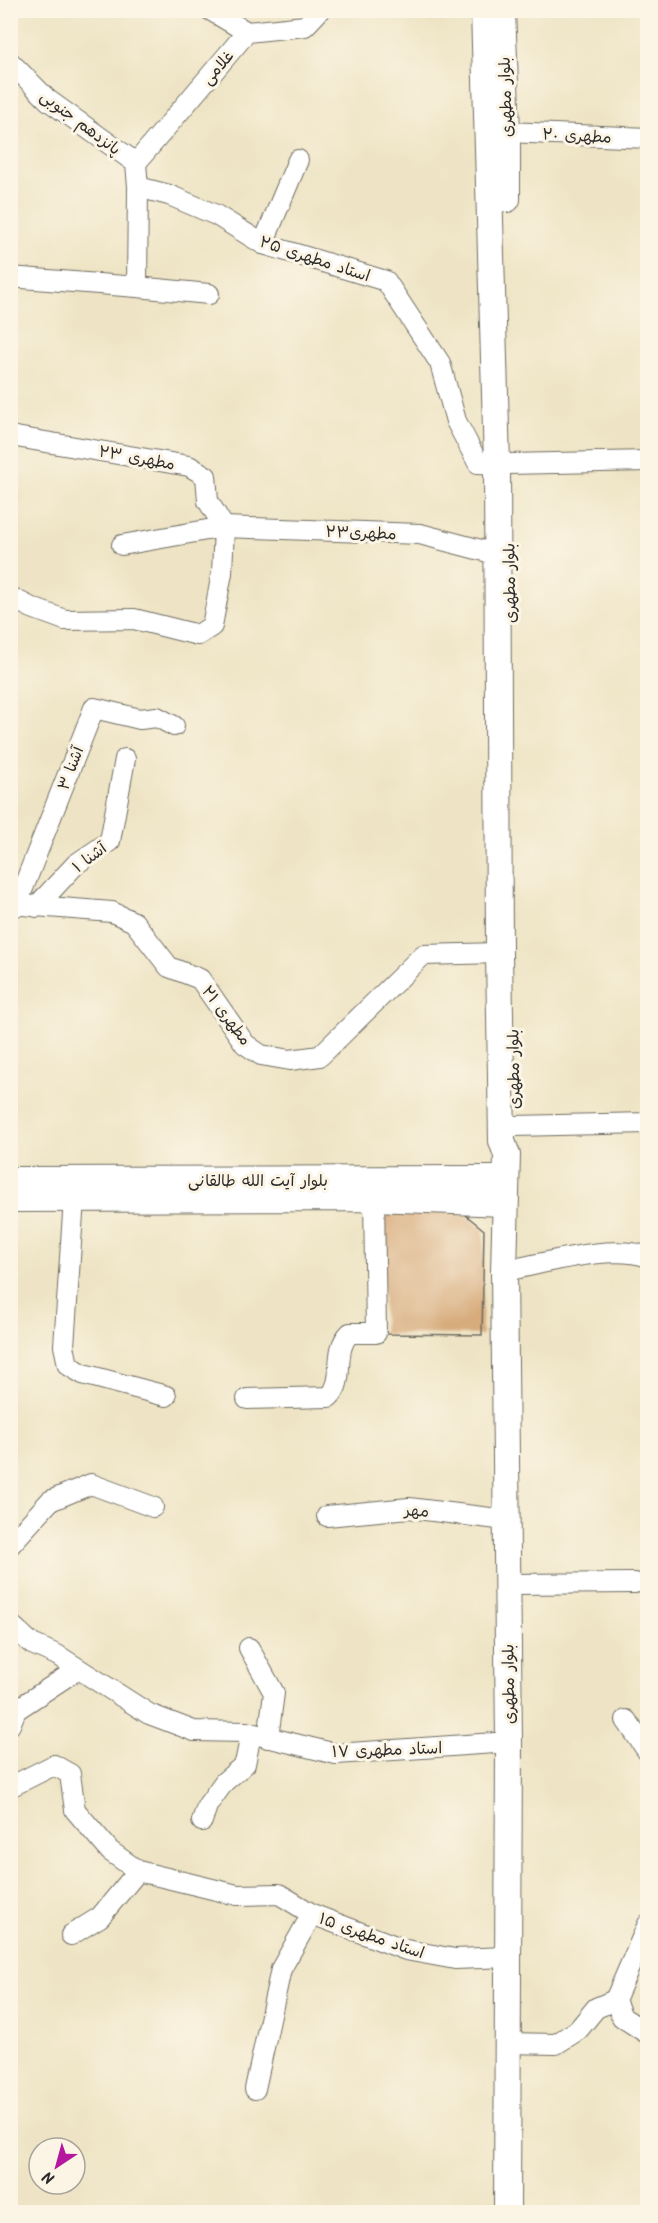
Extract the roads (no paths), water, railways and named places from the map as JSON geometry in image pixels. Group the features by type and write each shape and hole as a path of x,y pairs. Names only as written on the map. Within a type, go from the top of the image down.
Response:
{"main road":[{"name":"بلوار مطهری","path":"484,10 502,464 496,554 499,953 507,1070 514,1126 506,1179"},
{"name":"بلوار مطهری","path":"502,10 507,132 502,464 507,1070 502,1141 506,1179 504,1271 509,1742 507,2212"},
{"name":"بلوار آیت الله طالقانی","path":"10,1180 506,1179"},
{"name":"بلوار آیت الله طالقانی","path":"10,1199 374,1198 506,1179"}],"street":[{"path":"210,10 248,32 305,26 320,10"},
{"name":"غلامی","path":"136,163 248,32"},
{"name":"پانزدهم جنوبی","path":"10,62 48,100 136,163 138,187 136,287"},
{"name":"مطهری ۲۰","path":"507,132 648,138"},
{"path":"263,244 298,160"},
{"name":"استاد مطهری ۲۵","path":"138,187 169,195 216,215 263,244 386,281 440,363 456,421 478,464 502,464"},
{"path":"10,277 209,294"},
{"name":"مطهری ۲۳","path":"10,436 189,466 206,476 208,501 224,527"},
{"path":"502,464 648,461"},
{"path":"10,597 65,620 134,619 198,635 212,626 222,573 224,527"},
{"name":"مطهری۲۳","path":"122,545 224,527 420,534 496,554"},
{"name":"آشنا ۳","path":"21,906 94,708 140,719 158,717 174,726"},
{"name":"آشنا ۱","path":"21,906 110,841 125,759"},
{"name":"مطهری ۲۱","path":"21,906 112,912 134,922 169,967 200,979 245,1044 261,1054 290,1060 320,1056 423,955 499,953"},
{"path":"514,1126 648,1123"},
{"path":"247,1399 329,1397 336,1390 342,1341 350,1333 376,1333 374,1198"},
{"path":"74,1199 64,1346 68,1365 83,1374 166,1396"},
{"path":"504,1271 608,1251 634,1252 648,1257"},
{"path":"10,1545 50,1501 91,1484 153,1508"},
{"name":"مهر","path":"327,1516 409,1508 506,1520"},
{"path":"507,1584 636,1583"},
{"name":"استاد مطهری ۱۷","path":"10,1624 32,1644 57,1655 149,1714 194,1731 260,1736 336,1754 509,1742"},
{"path":"10,1647 32,1644"},
{"path":"202,1821 207,1806 224,1782 245,1764 260,1736 274,1693 249,1648"},
{"path":"10,1725 16,1710 78,1669"},
{"path":"626,1720 648,1752"},
{"name":"استاد مطهری ۱۵","path":"10,1787 54,1765 70,1774 75,1810 110,1851 138,1870 237,1895 279,1894 312,1914 406,1950 455,1959 507,1957"},
{"path":"71,1935 100,1917 138,1870"},
{"path":"255,2089 280,1969 312,1914"},
{"path":"507,2043 556,2044 578,2030 596,2008 615,2000 648,1924"},
{"path":"615,2000 622,2018 648,2034"}]}
